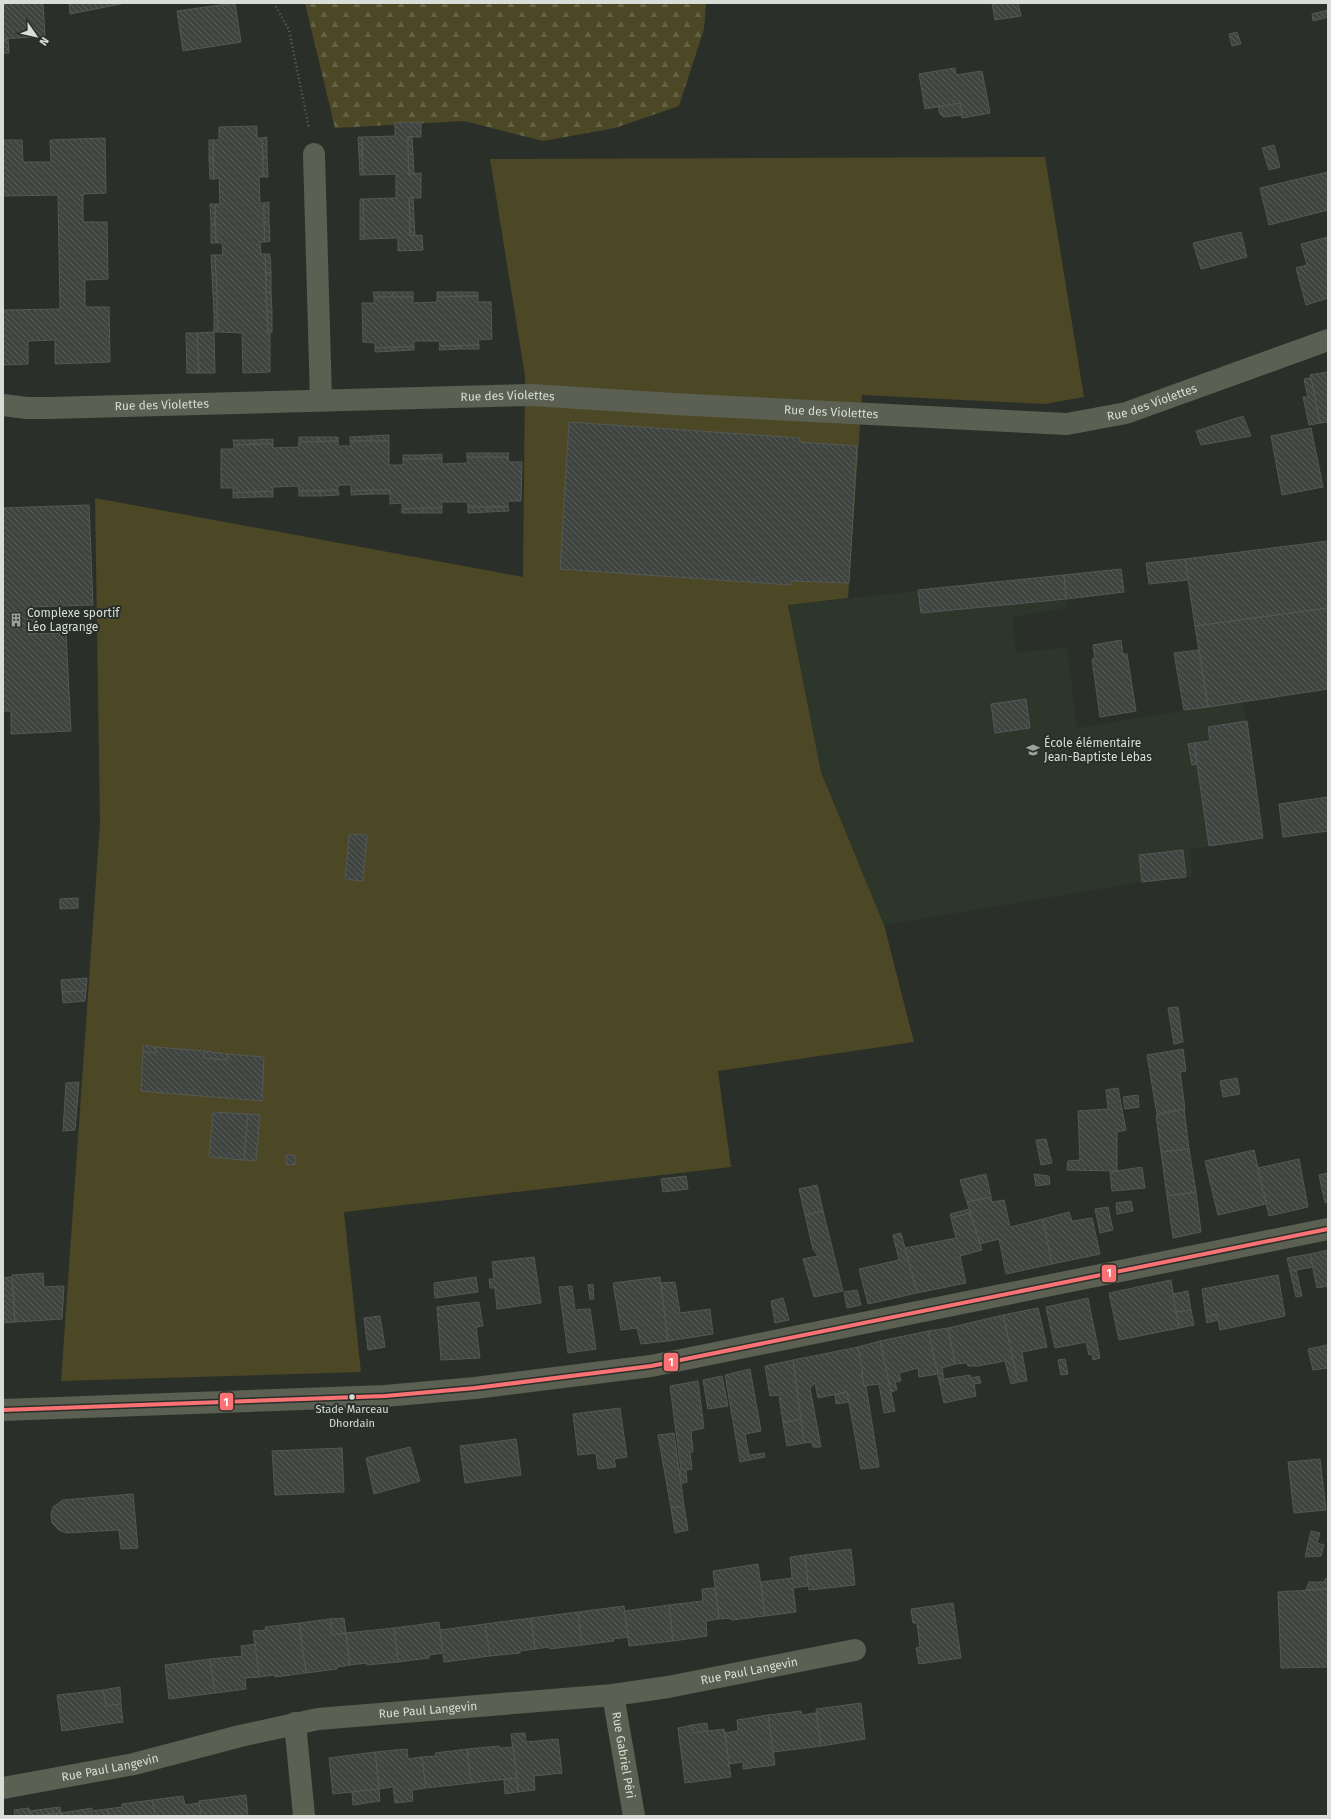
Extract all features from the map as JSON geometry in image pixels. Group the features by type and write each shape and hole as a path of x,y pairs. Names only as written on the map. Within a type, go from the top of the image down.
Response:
{"street":[{"path":"314,154 321,400"},
{"name":"Rue des Violettes","path":"3,405 27,408 49,408 531,395 1052,425 1087,422 1126,413 1328,340"},
{"path":"3,1410 385,1396 475,1388 650,1366 1328,1229"},
{"name":"Rue Paul Langevin","path":"3,1788 134,1764 295,1723 363,1714 613,1695 668,1687 856,1650"},
{"name":"Rue Gabriel Péri","path":"613,1695 634,1816"},
{"path":"295,1723 304,1816"}],"path":[{"path":"274,3 289,30 314,154"}],"shaded area":[{"name":"École élémentaire Jean-Baptiste Lebas","path":"1064,575 1066,608 1013,617 1016,653 1067,647 1077,728 1243,701 1263,838 1190,849 1192,877 1142,882 884,925 821,772 788,605"}],"green space":[{"path":"305,3 706,3 704,29 679,106 615,128 543,141 464,121 335,128"},
{"name":"Stade Marceau Dhordain","path":"1045,157 1084,397 1045,404 862,395 848,598 788,605 821,772 884,925 914,1042 718,1071 731,1167 344,1212 361,1372 61,1381 100,823 95,498 523,577 525,376 490,159"}],"building":[{"path":"3,3 43,3 45,36 3,39"},
{"path":"69,3 121,3 121,4 70,14"},
{"path":"235,3 241,42 183,51 177,11"},
{"path":"992,3 1018,3 1021,16 995,20"},
{"path":"1328,10 1328,17 1313,21 1312,14"},
{"path":"1237,32 1241,44 1232,46 1229,34"},
{"path":"3,39 8,39 9,53 3,53"},
{"path":"955,68 956,75 982,71 990,113 962,118 960,103 925,109 919,74"},
{"path":"960,103 962,115 944,117 940,114 938,107"},
{"path":"421,122 421,137 408,137 409,174 421,173 421,198 409,198 410,236 422,235 423,250 398,251 398,238 364,239 363,199 396,198 396,174 363,175 362,137 395,136 395,123"},
{"path":"257,126 257,138 262,138 263,177 259,177 260,203 264,203 265,242 260,242 261,254 265,254 268,332 270,332 270,372 243,373 242,333 218,332 215,255 223,255 222,243 216,243 215,204 220,204 219,178 214,179 213,140 219,140 219,127"},
{"path":"267,137 267,157 263,157 262,138"},
{"path":"358,137 362,137 362,155 359,155"},
{"path":"408,137 412,137 413,154 408,155"},
{"path":"105,138 106,193 83,194 83,222 107,222 108,279 85,280 85,307 109,307 110,362 55,364 55,340 28,341 28,364 3,365 3,310 60,309 58,195 3,196 3,140 22,140 23,162 51,162 50,140"},
{"path":"209,140 213,140 213,160 209,160"},
{"path":"1274,145 1280,167 1269,170 1262,148"},
{"path":"413,154 414,174 409,174 408,155"},
{"path":"359,155 362,155 363,175 360,175"},
{"path":"263,157 267,157 268,177 263,177"},
{"path":"209,160 213,160 214,179 210,179"},
{"path":"1328,172 1328,210 1269,225 1260,188"},
{"path":"409,198 413,198 414,218 410,218"},
{"path":"360,199 363,199 364,220 360,220"},
{"path":"269,202 269,222 264,222 264,203"},
{"path":"210,204 215,204 215,224 211,224"},
{"path":"410,218 414,218 415,235 410,236"},
{"path":"360,220 364,220 364,239 360,240"},
{"path":"264,222 269,222 270,241 265,242"},
{"path":"211,224 215,224 216,243 211,243"},
{"path":"1241,232 1247,257 1201,269 1193,243"},
{"path":"1328,237 1328,298 1306,305 1296,268 1307,265 1301,244"},
{"path":"265,254 270,254 271,273 266,273"},
{"path":"211,255 215,255 216,275 212,275"},
{"path":"266,273 271,273 271,292 266,292"},
{"path":"212,275 216,275 217,293 213,293"},
{"path":"266,292 271,292 272,312 267,312"},
{"path":"373,292 393,292 393,297 374,297"},
{"path":"393,292 413,292 413,297 393,297"},
{"path":"437,292 458,292 457,296 437,297"},
{"path":"458,292 478,292 478,296 457,296"},
{"path":"213,293 217,293 217,313 214,313"},
{"path":"478,296 478,302 491,302 492,339 478,340 479,345 440,346 439,341 414,341 414,347 375,348 375,343 363,342 362,303 374,303 374,297 413,297 413,303 437,302 437,297"},
{"path":"267,312 272,312 272,332 268,332"},
{"path":"214,313 217,313 218,332 214,332"},
{"path":"214,332 215,373 199,373 197,333"},
{"path":"186,333 197,333 199,373 187,373"},
{"path":"479,345 479,349 459,349 459,346"},
{"path":"440,346 459,346 459,349 439,350"},
{"path":"394,347 414,347 414,350 394,351"},
{"path":"394,347 394,351 375,352 375,348"},
{"path":"1328,372 1328,422 1320,423 1310,375"},
{"path":"1311,378 1320,423 1309,425 1303,397 1308,397 1304,379"},
{"path":"1243,416 1251,436 1201,445 1196,431"},
{"path":"569,422 800,438 800,442 857,446 849,583 791,581 791,585 560,569"},
{"path":"1311,428 1323,487 1282,495 1271,436"},
{"path":"389,435 389,441 370,441 370,436"},
{"path":"370,436 370,441 350,441 350,437"},
{"path":"299,437 318,437 318,442 299,442"},
{"path":"318,437 338,437 338,441 318,442"},
{"path":"273,439 273,444 254,444 254,440"},
{"path":"233,440 254,440 254,444 234,445"},
{"path":"338,441 338,446 351,446 350,441 389,441 389,465 403,465 403,459 442,458 442,464 468,463 467,457 508,457 509,462 522,462 521,501 508,501 508,507 468,507 467,502 442,502 442,508 402,509 402,503 390,504 390,490 351,491 351,485 338,485 338,490 299,491 298,486 273,487 273,491 233,493 233,488 221,488 221,449 234,449 234,445 273,444 273,448 298,447 299,442"},
{"path":"467,453 488,453 488,457 467,457"},
{"path":"488,453 509,453 508,457 488,457"},
{"path":"442,454 442,458 423,459 422,455"},
{"path":"403,455 422,455 423,459 403,459"},
{"path":"338,490 339,495 320,496 320,491"},
{"path":"371,490 371,494 351,495 351,491"},
{"path":"371,490 390,490 390,494 371,494"},
{"path":"273,491 273,497 255,497 256,492"},
{"path":"299,491 320,491 320,496 299,496"},
{"path":"256,492 255,497 233,498 233,493"},
{"name":"Complexe sportif Léo Lagrange","path":"89,505 93,605 28,607 28,634 66,633 71,731 11,734 11,711 3,711 3,508"},
{"path":"468,507 488,507 488,512 468,513"},
{"path":"488,507 508,507 509,511 488,512"},
{"path":"423,508 423,513 402,513 402,509"},
{"path":"423,508 442,508 442,513 423,513"},
{"path":"1328,541 1328,608 1195,626 1185,559"},
{"path":"1185,559 1188,580 1149,584 1146,563"},
{"path":"1121,569 1124,592 1066,599 1064,575"},
{"path":"1064,575 1066,599 921,613 918,590"},
{"path":"34,606 35,634 28,634 28,607"},
{"path":"1328,608 1328,689 1208,707 1195,626"},
{"path":"1121,640 1123,654 1127,654 1136,711 1100,717 1092,659 1095,659 1093,645"},
{"path":"1199,650 1208,707 1184,710 1174,653"},
{"path":"1026,699 1030,728 995,733 991,704"},
{"path":"1247,721 1263,838 1209,846 1194,743 1210,741 1208,727"},
{"path":"1194,743 1197,764 1192,765 1188,744"},
{"path":"1328,797 1328,831 1283,837 1279,804"},
{"path":"349,834 367,835 363,881 345,879"},
{"path":"1183,850 1186,877 1142,882 1139,855"},
{"path":"78,898 78,908 60,909 60,899"},
{"path":"87,978 86,991 62,992 61,980"},
{"path":"86,991 85,1001 63,1003 62,992"},
{"path":"1178,1007 1183,1042 1174,1044 1168,1008"},
{"path":"143,1045 156,1047 156,1053 143,1052"},
{"path":"156,1047 204,1051 204,1058 227,1060 227,1054 264,1057 262,1101 141,1091 143,1052 156,1053"},
{"path":"1183,1049 1186,1071 1180,1072 1185,1109 1157,1114 1147,1055"},
{"path":"204,1051 227,1054 227,1060 204,1058"},
{"path":"1237,1078 1240,1094 1223,1097 1220,1081"},
{"path":"79,1082 75,1130 63,1131 66,1083"},
{"path":"1118,1088 1126,1130 1117,1132 1117,1171 1067,1170 1068,1161 1080,1160 1078,1111 1108,1109 1106,1090"},
{"path":"1138,1095 1139,1107 1125,1109 1123,1097"},
{"path":"1184,1109 1189,1149 1161,1152 1156,1115"},
{"path":"213,1112 248,1114 244,1160 209,1157"},
{"path":"248,1114 260,1115 256,1161 244,1160"},
{"path":"1046,1139 1052,1163 1041,1165 1036,1140"},
{"path":"1189,1149 1196,1192 1167,1196 1161,1152"},
{"path":"1254,1150 1266,1204 1218,1215 1205,1161"},
{"path":"286,1155 295,1155 295,1165 286,1164"},
{"path":"1299,1159 1308,1207 1269,1216 1258,1168"},
{"path":"1142,1167 1145,1188 1112,1191 1110,1172"},
{"path":"1328,1173 1328,1202 1325,1203 1319,1175"},
{"path":"986,1174 991,1197 967,1202 960,1180"},
{"path":"1034,1174 1049,1176 1050,1184 1036,1186"},
{"path":"686,1176 688,1189 663,1192 661,1179"},
{"path":"817,1185 823,1211 805,1215 799,1189"},
{"path":"1196,1192 1201,1232 1173,1238 1167,1196"},
{"path":"991,1197 992,1202 1004,1200 1010,1227 1043,1219 1052,1264 1006,1274 999,1239 980,1244 967,1202"},
{"path":"1131,1201 1133,1211 1117,1214 1116,1203"},
{"path":"1108,1207 1113,1230 1100,1233 1095,1209"},
{"path":"969,1209 970,1213 951,1218 950,1214"},
{"path":"823,1211 843,1291 814,1297 803,1259 818,1256 813,1249 805,1215"},
{"path":"1069,1212 1072,1221 1092,1218 1100,1254 1052,1264 1043,1219"},
{"path":"970,1213 982,1250 960,1256 966,1283 917,1293 905,1248 956,1238 951,1218"},
{"path":"901,1233 917,1293 868,1304 859,1269 899,1260 893,1235"},
{"path":"1328,1250 1328,1286 1317,1288 1310,1254"},
{"path":"1310,1254 1313,1267 1290,1271 1287,1258"},
{"path":"534,1257 541,1303 497,1309 495,1288 490,1288 489,1279 494,1279 492,1262"},
{"path":"1296,1270 1302,1296 1296,1297 1290,1271"},
{"path":"43,1273 44,1287 64,1286 62,1319 15,1322 12,1275"},
{"path":"1278,1275 1285,1316 1220,1330 1217,1314 1206,1317 1202,1289"},
{"path":"12,1277 15,1322 3,1323 3,1278"},
{"path":"476,1277 478,1292 435,1298 434,1283"},
{"path":"660,1277 668,1341 641,1344 637,1328 621,1330 613,1283"},
{"path":"1171,1280 1179,1328 1119,1340 1109,1293"},
{"path":"675,1282 680,1313 710,1309 713,1334 668,1341 661,1283"},
{"path":"593,1284 594,1299 590,1299 588,1285"},
{"path":"572,1286 575,1310 590,1309 596,1349 568,1353 559,1287"},
{"path":"857,1290 861,1305 847,1308 844,1292"},
{"path":"1188,1291 1191,1310 1176,1312 1173,1294"},
{"path":"783,1298 789,1320 775,1323 771,1301"},
{"path":"1088,1298 1100,1358 1093,1360 1092,1354 1089,1355 1086,1342 1055,1348 1046,1307"},
{"path":"479,1302 483,1326 476,1327 480,1358 441,1360 437,1307"},
{"path":"1038,1308 1047,1347 1022,1352 1027,1381 1018,1382 1003,1315"},
{"path":"1191,1310 1194,1325 1179,1328 1176,1312"},
{"path":"1217,1314 1218,1320 1207,1323 1206,1317"},
{"path":"1003,1315 1018,1382 1011,1384 1005,1361 978,1366 968,1366 967,1363 955,1364 948,1328"},
{"path":"380,1316 385,1347 368,1350 364,1318"},
{"path":"948,1328 955,1364 942,1368 944,1379 939,1380 928,1331"},
{"path":"928,1331 938,1374 919,1377 918,1368 899,1373 901,1381 895,1382 897,1390 891,1392 880,1341"},
{"path":"880,1341 895,1411 884,1413 879,1384 864,1386 858,1347"},
{"path":"1328,1345 1328,1368 1313,1370 1308,1349"},
{"path":"858,1347 863,1373 861,1373 864,1386 866,1386 879,1467 861,1469 847,1392 818,1398 815,1383 810,1388 821,1447 813,1447 812,1442 804,1443 793,1360"},
{"path":"1065,1359 1068,1374 1061,1375 1058,1360"},
{"path":"793,1360 801,1419 783,1423 779,1395 770,1396 765,1366"},
{"path":"750,1369 761,1431 745,1434 749,1455 764,1453 765,1457 740,1462 725,1375"},
{"path":"970,1375 972,1378 979,1376 981,1383 974,1384 976,1396 944,1403 939,1380"},
{"path":"722,1376 728,1406 708,1409 703,1380"},
{"path":"698,1381 704,1428 691,1431 693,1452 690,1452 692,1469 686,1470 687,1482 680,1484 679,1470 681,1470 670,1386"},
{"path":"847,1392 849,1402 836,1404 835,1395"},
{"path":"620,1408 627,1457 614,1459 616,1467 598,1469 596,1453 578,1455 573,1414"},
{"path":"801,1419 804,1443 787,1446 783,1423"},
{"path":"674,1433 684,1506 671,1508 658,1435"},
{"path":"516,1439 521,1475 465,1483 460,1446"},
{"path":"410,1447 420,1481 374,1494 366,1458"},
{"path":"342,1448 344,1492 275,1495 272,1451"},
{"path":"1320,1459 1326,1510 1294,1513 1288,1462"},
{"path":"133,1494 138,1548 121,1549 119,1530 66,1533 59,1530 52,1523 51,1514 53,1507 63,1500"},
{"path":"684,1506 688,1530 675,1533 671,1508"},
{"path":"1311,1531 1320,1533 1317,1543 1324,1545 1321,1556 1305,1557"},
{"path":"851,1549 855,1585 809,1590 805,1555"},
{"path":"805,1555 808,1586 793,1588 796,1612 765,1616 761,1582 792,1578 790,1557"},
{"path":"758,1564 765,1616 731,1620 731,1618 719,1619 713,1571"},
{"path":"1326,1578 1328,1578 1328,1589 1306,1590 1309,1582 1324,1582"},
{"path":"715,1588 719,1619 706,1621 707,1636 673,1641 669,1605 703,1601 702,1589"},
{"path":"1328,1589 1328,1667 1281,1668 1278,1592"},
{"path":"953,1603 961,1658 919,1664 916,1648 920,1647 917,1623 913,1623 911,1609"},
{"path":"669,1605 673,1641 629,1646 624,1611"},
{"path":"624,1606 628,1637 613,1639 614,1641 582,1645 578,1612"},
{"path":"578,1612 582,1645 550,1649 549,1647 535,1649 531,1618"},
{"path":"344,1618 346,1633 332,1635 330,1619"},
{"path":"531,1618 535,1649 520,1651 520,1653 490,1656 485,1624"},
{"path":"330,1619 332,1635 346,1633 350,1665 337,1667 337,1669 306,1673 299,1623"},
{"path":"439,1622 443,1653 429,1655 429,1658 398,1662 394,1628"},
{"path":"299,1623 306,1673 275,1677 274,1675 259,1677 253,1631 266,1630 265,1627"},
{"path":"485,1624 490,1656 444,1662 440,1630"},
{"path":"394,1628 398,1662 350,1665 346,1633"},
{"path":"255,1644 259,1677 245,1678 246,1689 215,1693 210,1659 242,1656 241,1646"},
{"path":"210,1659 215,1693 169,1699 165,1665"},
{"path":"120,1687 121,1704 106,1706 103,1690"},
{"path":"103,1690 106,1706 121,1704 123,1722 62,1731 57,1695"},
{"path":"861,1703 865,1739 821,1746 816,1709"},
{"path":"801,1711 802,1715 816,1713 821,1746 773,1752 768,1715"},
{"path":"768,1715 775,1765 743,1769 743,1762 729,1764 725,1733 738,1731 737,1720"},
{"path":"707,1723 708,1731 693,1733 692,1725"},
{"path":"692,1725 693,1733 724,1729 731,1777 685,1783 678,1728"},
{"path":"525,1733 526,1742 558,1739 562,1773 534,1776 535,1790 518,1792 511,1734"},
{"path":"499,1746 500,1748 513,1747 517,1778 471,1783 467,1749"},
{"path":"407,1749 408,1759 422,1757 426,1788 412,1790 413,1801 395,1803 393,1787 379,1789 375,1752"},
{"path":"467,1749 471,1783 426,1788 422,1757 436,1756 435,1753"},
{"path":"375,1752 379,1789 333,1794 329,1758"},
{"path":"517,1778 518,1792 505,1794 504,1780"},
{"path":"379,1789 380,1801 353,1805 352,1792"},
{"path":"246,1795 248,1816 201,1816 199,1801"},
{"path":"183,1796 185,1805 199,1803 201,1816 155,1816 152,1800"},
{"path":"152,1800 155,1816 108,1816 107,1809 122,1807 122,1804"},
{"path":"60,1807 61,1813 30,1816 29,1811"},
{"path":"29,1808 30,1816 15,1816 14,1810"},
{"path":"92,1808 92,1811 107,1809 108,1816 61,1816 61,1813"},
{"path":"61,1813 61,1816 35,1816"}],"transit line":[{"name":"1","path":"3,1410 385,1396 475,1388 651,1366 1328,1229"}],"place":[{"name":"Complexe sportif Léo Lagrange","path":"16,620"},
{"name":"École élémentaire Jean-Baptiste Lebas","path":"1033,750"},
{"name":"Stade Marceau Dhordain","path":"352,1397"}]}
